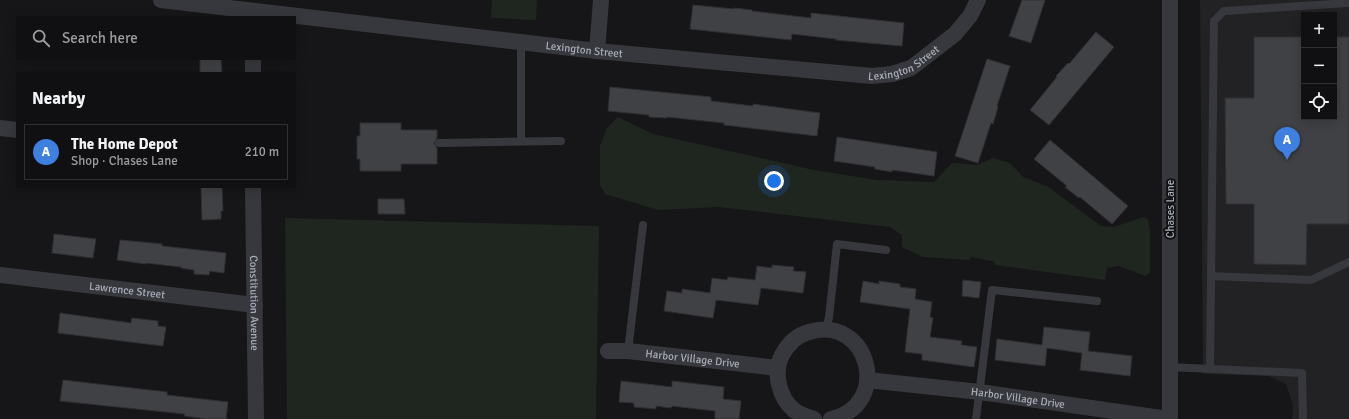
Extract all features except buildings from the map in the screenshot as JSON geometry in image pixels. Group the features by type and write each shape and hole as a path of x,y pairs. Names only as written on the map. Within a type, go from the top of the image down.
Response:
{"street":[{"name":"Lexington Street","path":"161,0 251,9 597,51 859,75 882,75 911,68 955,34 970,16 978,0"},
{"path":"597,51 601,0"},
{"name":"Chases Lane","path":"1169,419 1170,0"},
{"path":"253,60 253,72"},
{"path":"0,128 16,130"},
{"name":"Constitution Avenue","path":"253,188 256,419"},
{"name":"Lawrence Street","path":"0,275 255,305"},
{"path":"814,419 794,410 786,402 780,391 778,368 781,357 787,347 804,333 815,330 826,330 846,336 861,350 868,369 868,380 861,399 846,414 831,419"},
{"name":"Harbor Village Drive","path":"608,351 628,351 778,368"},
{"name":"Harbor Village Drive","path":"868,380 980,392 1169,419"}],"lane":[{"path":"1210,368 1214,21 1224,11 1349,3"},
{"path":"521,42 521,142"},
{"path":"439,143 560,141"},
{"path":"628,351 643,225"},
{"path":"826,330 829,317 837,244 886,250"},
{"path":"1211,276 1311,280 1349,262"},
{"path":"976,419 992,290 1097,301"},
{"path":"1170,367 1302,373 1303,419"}],"shaded area":[{"path":"492,0 537,0 536,20 491,18"},
{"path":"1200,0 1349,0 1349,419 1292,419 1293,405 1286,384 1269,376 1203,374"},
{"path":"618,117 653,134 814,170 877,180 934,182 952,163 977,165 993,158 1010,163 1023,177 1047,186 1101,226 1114,227 1143,217 1148,219 1150,230 1150,273 1145,276 1119,266 1107,268 1105,280 995,265 995,262 972,257 969,260 923,257 902,247 902,235 890,227 718,207 658,210 605,194 600,185 600,146 607,128"},
{"path":"285,218 599,226 596,419 287,419"}],"place":[{"name":"The Home Depot","path":"1287,160"}]}
